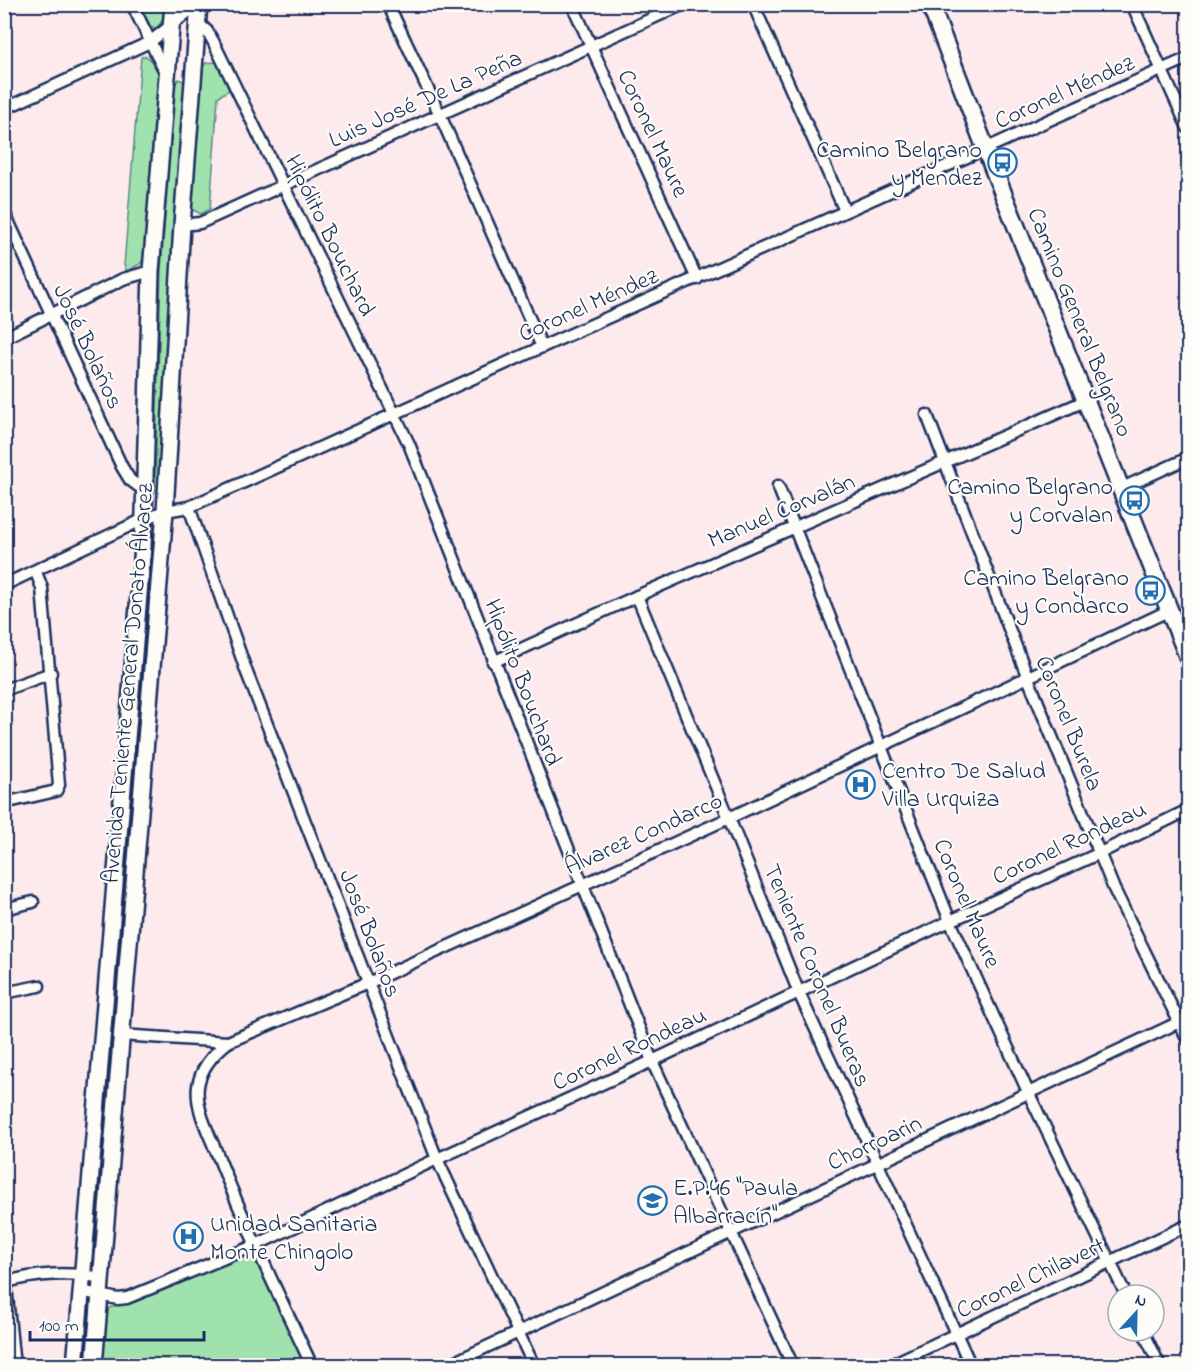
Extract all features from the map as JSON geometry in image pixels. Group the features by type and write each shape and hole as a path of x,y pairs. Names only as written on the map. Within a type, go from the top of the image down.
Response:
{"main road":[{"name":"Avenida Teniente General Donato Álvarez","path":"75,1365 144,519 151,271 173,4"},
{"name":"Avenida Teniente General Donato Álvarez","path":"94,1365 165,511 182,225 199,4"},
{"name":"Camino General Belgrano","path":"930,4 1188,657"}],"street":[{"path":"132,4 166,75"},
{"path":"4,109 150,42 199,4"},
{"path":"388,4 440,115 542,347"},
{"name":"Coronel Maure","path":"572,4 697,279"},
{"name":"Luis José De La Peña","path":"182,225 200,223 684,4"},
{"path":"753,4 844,211"},
{"path":"1132,4 1188,128"},
{"name":"Hipólito Bouchard","path":"199,24 210,35 409,444 652,1062 793,1365"},
{"name":"Coronel Méndez","path":"4,585 36,572 144,519 165,511 189,507 1188,58"},
{"name":"José Bolaños","path":"4,212 122,467 130,480 146,491"},
{"path":"4,338 123,279 151,271"},
{"name":"Manuel Corvalán","path":"493,662 637,596 1087,400"},
{"name":"Coronel Burela","path":"927,415 1028,678 1114,889 1184,1020 1188,1040"},
{"path":"1122,488 1188,458"},
{"name":"Coronel Maure","path":"778,486 950,921 1029,1094 1120,1283"},
{"name":"José Bolaños","path":"189,507 247,673 437,1159 534,1365"},
{"path":"4,803 56,791 59,785 42,588 36,572"},
{"name":"Teniente Coronel Bueras","path":"637,596 799,993 971,1365"},
{"name":"Álvarez Condarco","path":"120,1035 228,1042 368,982 729,818 1170,610"},
{"path":"4,690 51,673"},
{"name":"Coronel Rondeau","path":"81,1291 118,1299 127,1298 256,1245 1188,810"},
{"path":"4,909 33,902"},
{"path":"4,993 39,986"},
{"name":"Chorroarin","path":"446,1365 1184,1020"},
{"path":"228,1042 212,1056 200,1079 198,1095 201,1113 238,1205 312,1365"},
{"name":"Coronel Chilavert","path":"888,1365 1188,1225"},
{"path":"4,1266 8,1340 14,1365"},
{"path":"5,1283 66,1274 102,1278"},
{"path":"1149,1343 1160,1365"}],"green space":[{"path":"140,5 165,5 159,26 151,28"},
{"path":"145,56 150,59 160,75 147,254 140,264 127,271 124,265 141,57"},
{"path":"215,62 229,90 218,97 210,209 201,214 191,209 203,67 206,63"},
{"path":"179,79 183,81 185,87 159,493 155,490 161,271 174,85"},
{"path":"254,1253 306,1365 99,1366 104,1310"}],"place":[{"name":"Camino Belgrano y Mendez","path":"1003,163"},
{"name":"Camino Belgrano y Corvalan","path":"1134,500"},
{"name":"Camino Belgrano y Condarco","path":"1150,591"},
{"name":"Centro De Salud Villa Urquiza","path":"861,784"},
{"name":"E.P.46 \"Paula Albarracín\"","path":"652,1201"},
{"name":"Unidad Sanitaria Monte Chingolo","path":"189,1237"}]}
